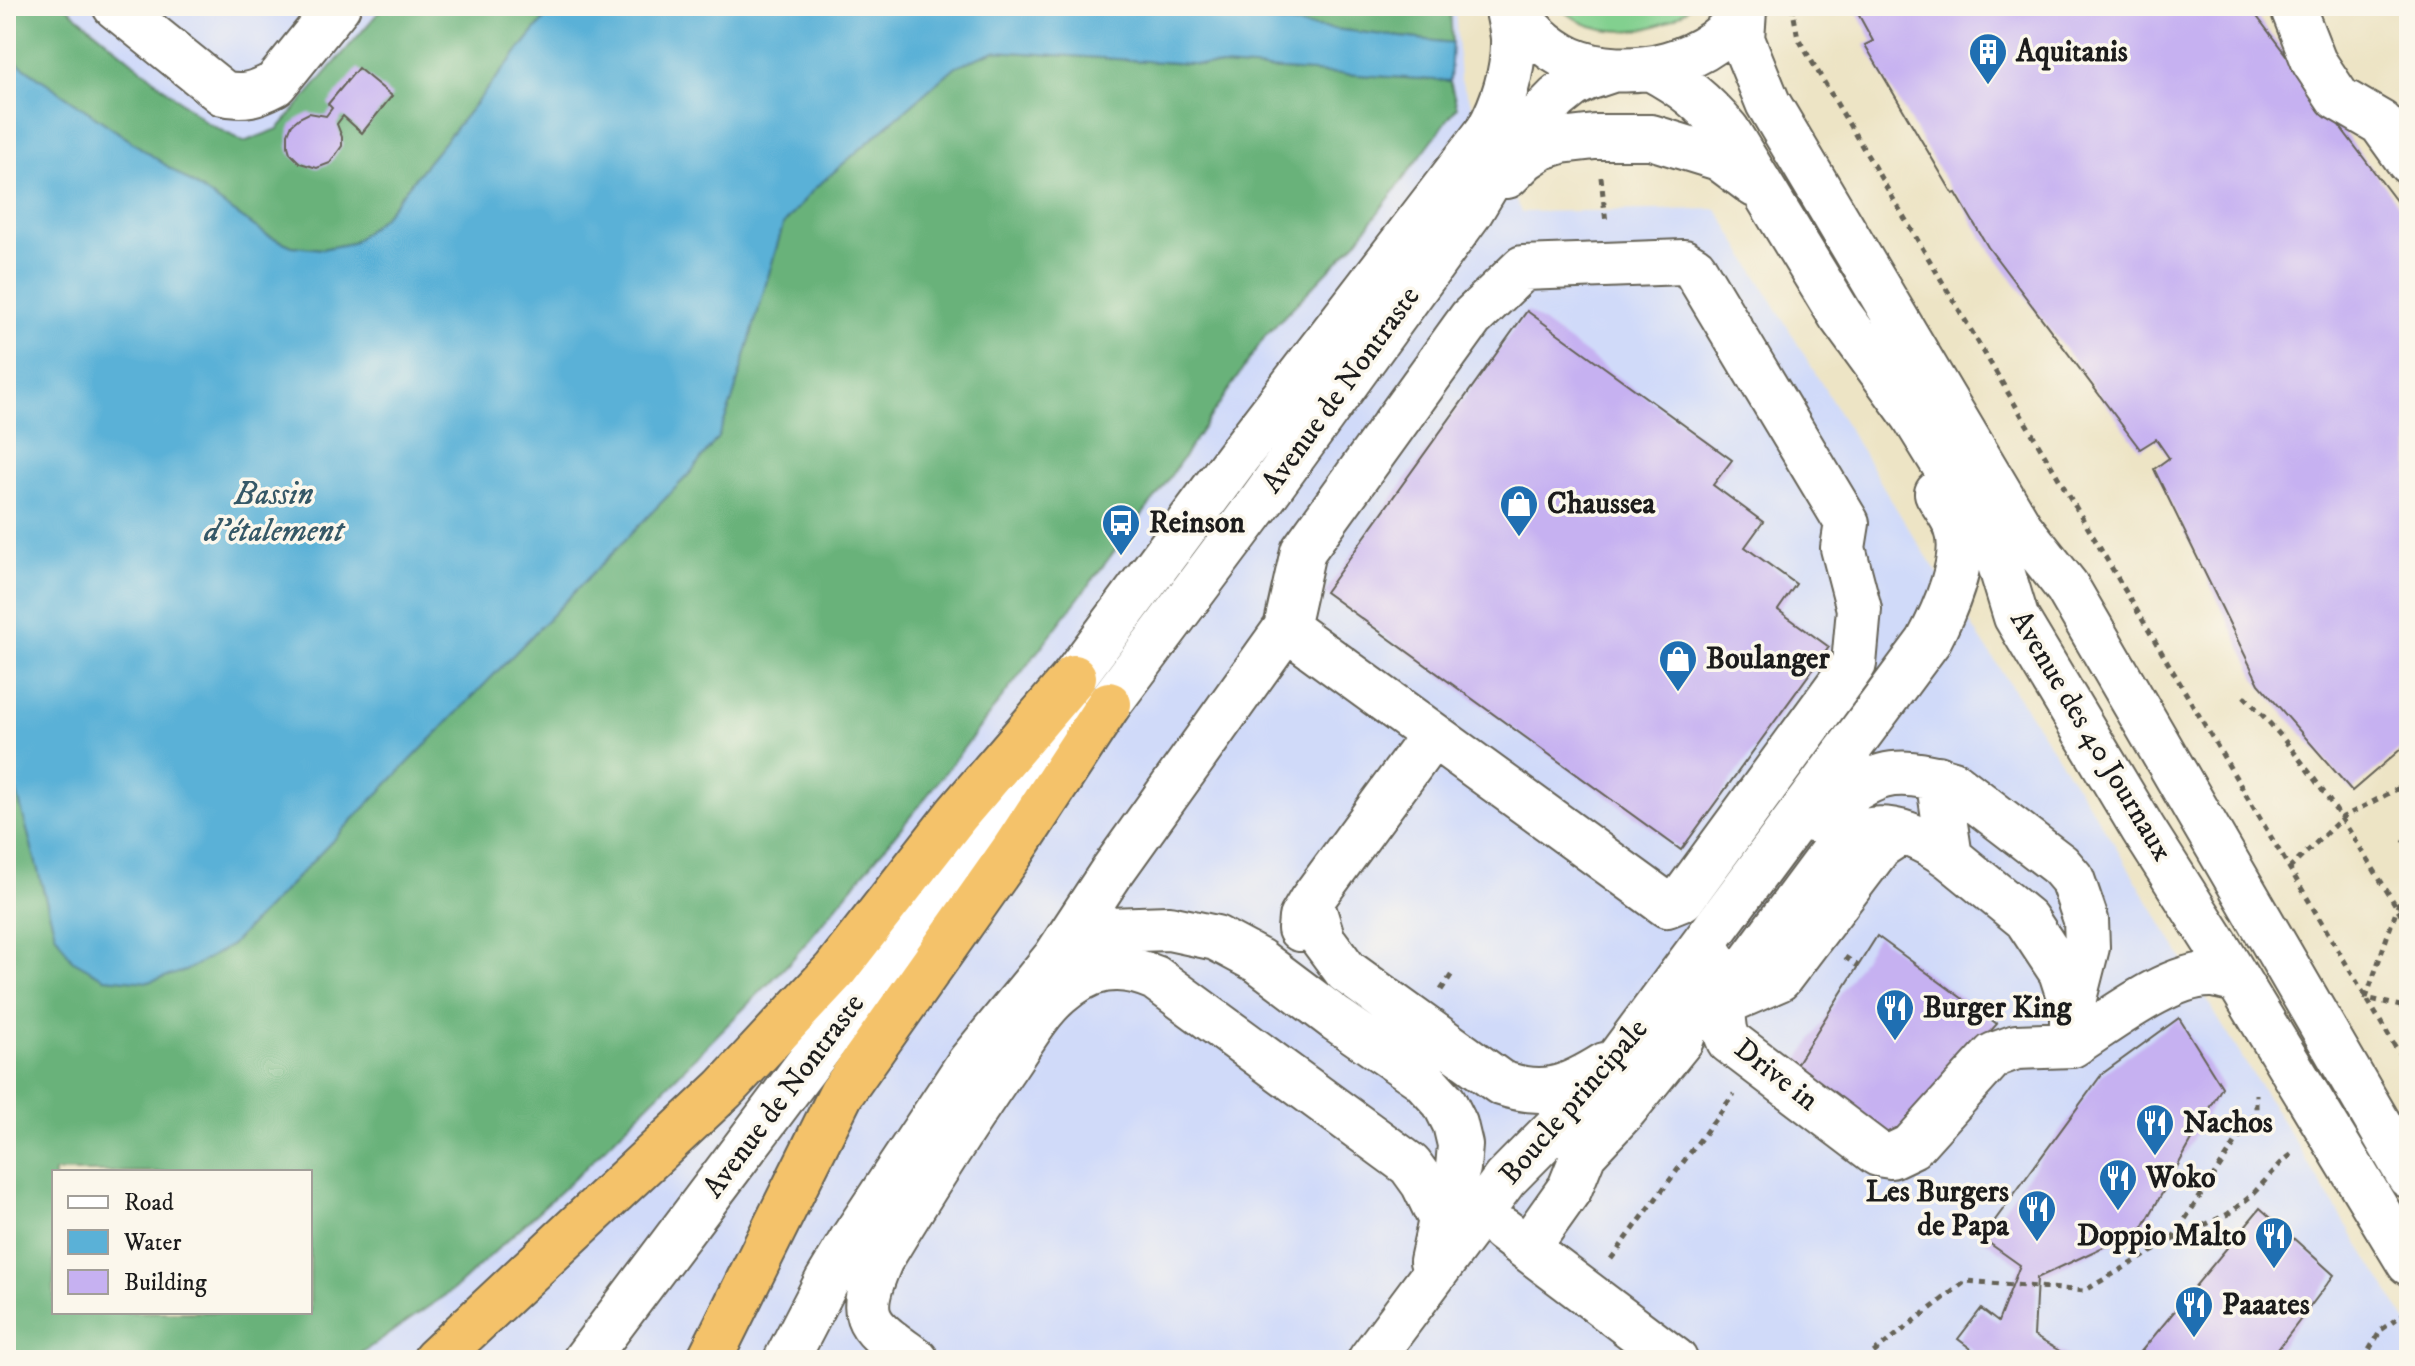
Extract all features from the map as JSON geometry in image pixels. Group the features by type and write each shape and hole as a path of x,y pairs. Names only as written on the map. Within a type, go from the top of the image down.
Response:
{"highway":[{"path":"435,1360 724,1089 835,970 957,814 1074,677"},
{"path":"709,1360 841,1094 1012,852 1109,704"}],"street":[{"path":"115,6 223,93 241,97 275,84 338,6"},
{"name":"Avenue des 40 Journaux","path":"1508,6 1534,36 1570,59 1632,69 1677,82 1704,104 1727,130 1840,315 1913,415 1995,548 2016,617 2409,1263"},
{"name":"Avenue de Nontraste","path":"585,1360 982,832 1074,677 1246,446 1488,131 1502,104 1509,72 1513,39 1508,6"},
{"path":"2292,6 2314,62 2338,98 2381,123 2409,162"},
{"name":"Avenue des 40 Journaux","path":"1745,9 1742,39 1768,103 2021,529 2067,587 2409,1176"},
{"name":"Avenue de Nontraste","path":"982,832 1109,704 1471,211 1510,146 1557,98 1585,79 1687,58 1718,39 1745,9"},
{"path":"1471,211 1525,158 1542,147 1595,137 1651,137 1719,158 1766,194"},
{"path":"786,1360 843,1254 969,1063 1055,958 1111,873 1286,628 1303,551 1471,318 1523,268 1684,262 1694,268 1847,523 1843,548 1859,609 1854,664 1682,899 1667,905 1286,628"},
{"name":"Boucle principale","path":"1460,1216 1586,1097 1621,1055 1928,642 1940,619 1950,592 1960,544 1957,528 1840,315"},
{"path":"1336,1019 1301,972 1296,954 1301,918 1432,736"},
{"path":"1778,844 1869,779 1899,772 1953,783 2060,865 2072,879 2086,920 2087,947 2072,1026"},
{"path":"1938,778 1950,857"},
{"name":"Drive in","path":"1880,829 1901,832 1926,840 1950,857 2026,919 2061,972 2072,1026 1994,1055 1912,1146 1891,1156 1878,1154 1729,1041 1724,1031 1726,1002 1732,987 1844,840 1858,833 1880,829"},
{"path":"1311,901 1323,940 1346,971 1501,1083 1535,1091 1573,1084 1621,1055"},
{"path":"1528,1247 1570,1188 1584,1153 1626,1108 1681,1040 1729,910"},
{"path":"1055,958 1109,930 1169,928 1216,938 1259,961 1422,1078 1444,1102 1455,1124 1460,1145 1460,1216 1426,1285 1370,1360"},
{"path":"916,1360 875,1330 869,1319 870,1284 881,1259 1044,1010 1059,993 1093,973 1117,967 1155,978 1410,1165 1423,1183 1460,1216 1528,1247 1675,1360"},
{"path":"2072,1026 2198,977 2212,975 2237,980"}],"path":[{"path":"1796,6 1793,11 1798,38 2409,1070"},
{"path":"1595,137 1605,210 1608,264"},
{"path":"2244,696 2274,726 2343,817 2409,927"},
{"path":"2289,869 2343,817 2409,783"},
{"path":"2404,843 2409,833"},
{"path":"2366,998 2409,880"},
{"path":"1840,953 1858,966"},
{"path":"2366,998 2409,1008"},
{"path":"1606,1266 1758,1062"},
{"path":"2172,1240 2256,1112 2255,1082"},
{"path":"1864,1360 1966,1281 2084,1291 2172,1240 2228,1214 2304,1145"},
{"path":"2363,1360 2381,1330 2409,1310"}],"shaded area":[{"path":"6,6 1455,6 1460,79 1521,212 1717,209 1905,523 2115,845 2222,1025 2409,1325 2409,1360 6,1360"}],"green space":[{"path":"6,6 65,6 207,123 244,142 278,129 384,6 555,6 383,217 352,243 322,249 292,246 267,235 6,55"},
{"path":"1139,6 1450,6 1452,43"},
{"path":"1556,6 1690,6 1667,22 1625,31 1583,23"},
{"path":"995,51 1450,81 1457,107 1356,242 1266,335 1159,493 920,805 790,962 578,1175 454,1289 351,1360 8,1360 6,752 55,933 230,946 691,472 718,437 732,401 783,225 814,189 956,66"}],"water":[{"name":"Bassin d'étalement","path":"555,6 1139,6 1452,43 1450,81 995,51 956,66 814,189 783,225 732,401 718,437 691,472 230,946 185,971 148,982 104,978 72,960 55,933 6,752 6,55 267,235 292,246 322,249 352,243 383,217"}],"building":[{"path":"1862,6 2249,6 2409,218 2409,742 2352,791 2259,684 2154,469 2169,458 2156,439 2140,449 1988,247 1956,193 1953,194 1865,45 1873,41 1856,10"},
{"path":"358,68 392,96 362,133 343,116 337,124 342,146 330,163 317,168 300,163 290,153 288,146 292,124 309,113 326,116 332,108 328,104"},
{"name":"Chaussea","path":"1527,311 1732,460 1713,485 1763,522 1745,547 1796,584 1778,610 1829,647 1681,850 1325,592"},
{"name":"Burger King","path":"1877,936 1997,1024 1892,1140 1795,1066"},
{"path":"2179,1018 2222,1087 2142,1229 2037,1278 2034,1336 2075,1360 1968,1360 1974,1351 1958,1339 1981,1309 1998,1322 2020,1265 1982,1238 2102,1074"},
{"path":"2260,1208 2334,1275 2270,1360 2134,1360"}],"place":[{"name":"Aquitanis","path":"1988,86"},
{"name":"Chaussea","path":"1519,538"},
{"name":"Reinson","path":"1121,557"},
{"name":"Boulanger","path":"1678,693"},
{"name":"Burger King","path":"1895,1042"},
{"name":"Nachos","path":"2155,1157"},
{"name":"Woko","path":"2118,1212"},
{"name":"Les Burgers de Papa","path":"2037,1243"},
{"name":"Doppio Malto","path":"2274,1270"},
{"name":"Paaates","path":"2194,1339"}]}
